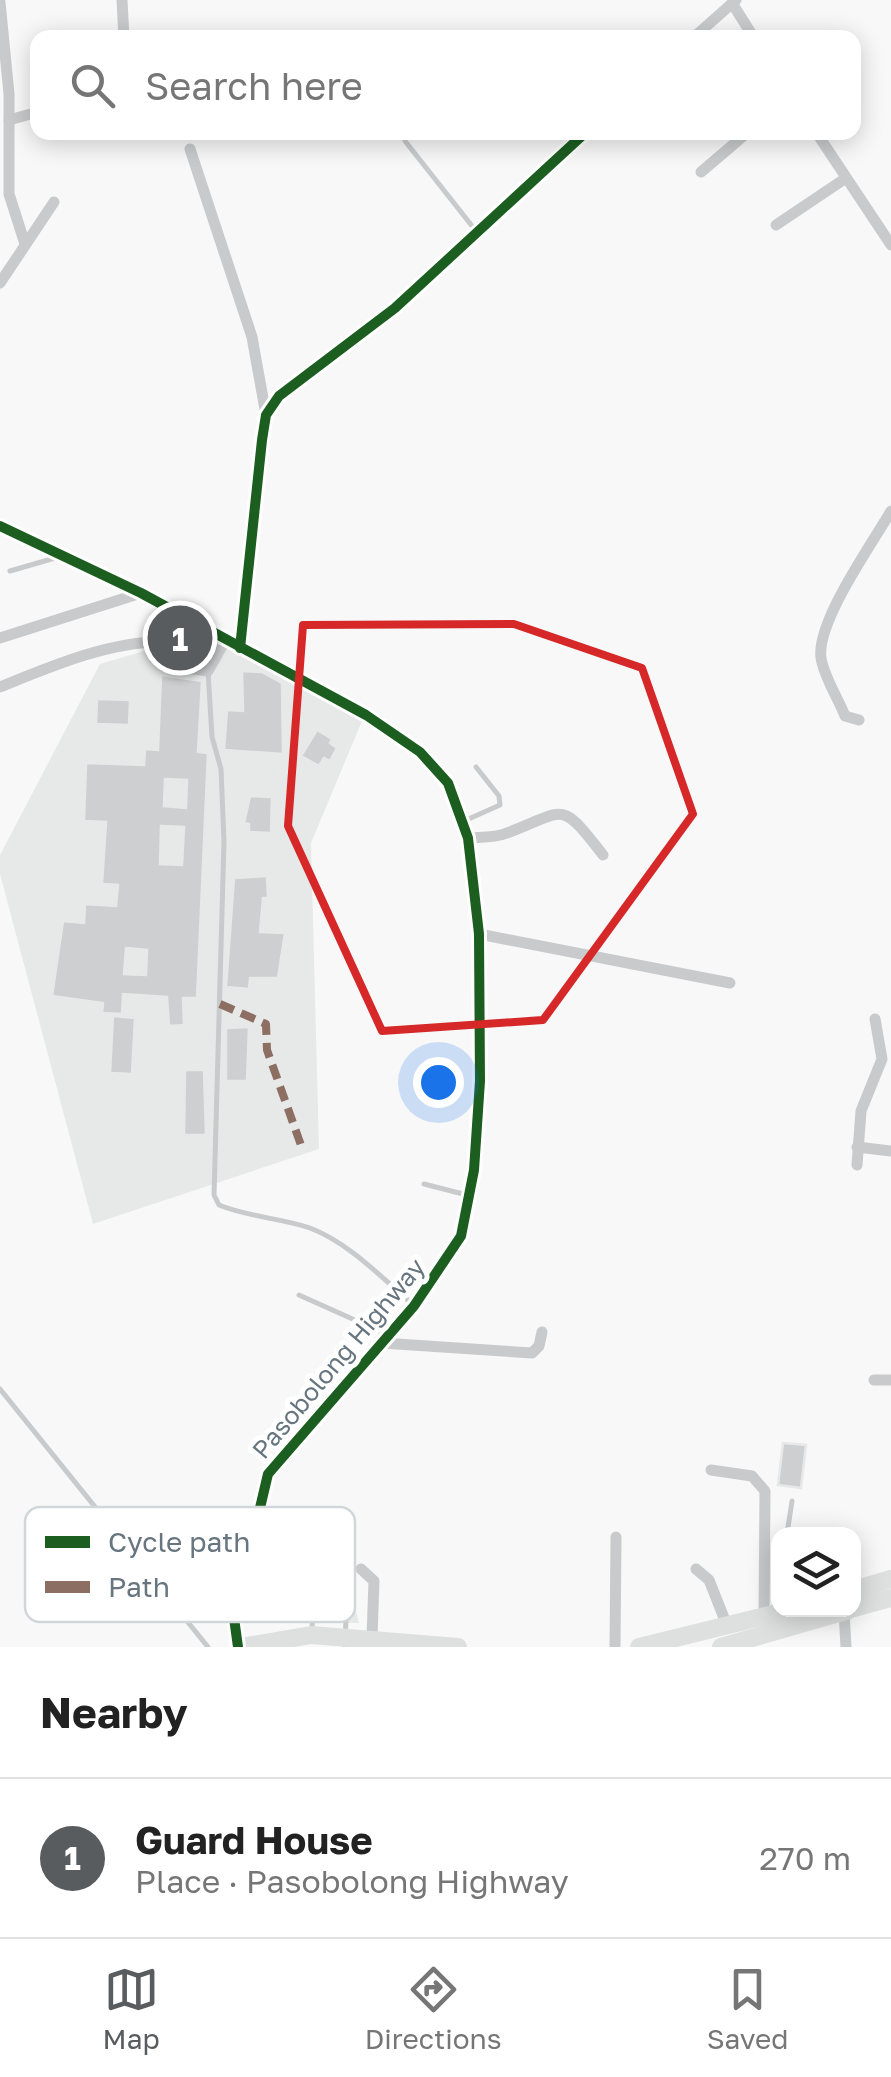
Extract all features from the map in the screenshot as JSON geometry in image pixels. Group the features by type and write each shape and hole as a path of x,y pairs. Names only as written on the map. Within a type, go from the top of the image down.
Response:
{"highway":[{"path":"861,1588 891,1579"},
{"path":"861,1606 891,1597"},
{"path":"728,1641 771,1615"},
{"path":"639,1647 728,1641 822,1617"},
{"path":"240,1647 372,1637 458,1647"}],"street":[{"path":"122,0 124,30"},
{"path":"0,2 9,120 9,194 25,244"},
{"path":"703,30 734,2 750,30"},
{"path":"9,120 30,114"},
{"path":"266,416 292,384 384,317 577,140"},
{"path":"701,172 739,140"},
{"path":"821,140 891,245"},
{"path":"190,148 252,337 266,416 240,648"},
{"path":"776,225 846,178"},
{"path":"0,283 54,202"},
{"path":"859,720 845,716 822,660 822,645 828,624 891,512"},
{"name":"Pasobolong Highway","path":"0,526 141,593 366,715 420,752 448,784 464,821 480,934 480,1081 470,1196 461,1236 414,1306 268,1474 260,1507"},
{"path":"0,638 141,593"},
{"path":"0,687 126,645 150,642 165,642 188,668 208,672 226,640"},
{"path":"468,838 505,835 540,815 556,814 579,824 603,855"},
{"path":"480,934 730,984"},
{"path":"857,1165 860,1111 882,1059 875,1019"},
{"path":"857,1147 891,1151"},
{"path":"385,1339 532,1353 539,1346 542,1332"},
{"path":"874,1380 891,1380"},
{"path":"710,1470 752,1476 765,1491 764,1617"},
{"path":"615,1647 616,1537"},
{"path":"360,1569 374,1581 372,1637"},
{"path":"696,1569 709,1580 728,1641"},
{"path":"861,1590 891,1597"},
{"path":"846,1647 848,1617"},
{"name":"Pasobolong Highway","path":"235,1622 240,1647"}],"lane":[{"path":"405,141 478,233"},
{"path":"10,571 60,557"},
{"path":"208,672 212,737 221,768 224,841 214,1196 219,1205 234,1212 308,1227 329,1237 414,1306"},
{"path":"464,821 500,805 500,796 476,767"},
{"path":"424,1184 470,1196"},
{"path":"299,1295 385,1339"},
{"path":"0,1389 95,1507"},
{"path":"788,1527 792,1501"},
{"path":"188,1622 208,1647"}],"highlighted area":[{"path":"514,624 642,668 693,814 543,1020 382,1031 288,826 303,625"}],"shaded area":[{"path":"205,633 362,721 311,843 319,1149 93,1224 0,874 0,855 100,664"},
{"path":"355,1607 359,1623 286,1623 355,1622"}],"building":[{"path":"242,671 262,672 282,683 283,754 224,750 227,710 243,711"},
{"path":"161,675 202,681 198,752 208,753 197,998 183,998 184,1025 169,1026 167,997 123,994 122,1014 102,1013 103,1003 52,996 63,921 84,923 85,904 116,906 118,885 102,884 106,822 84,821 86,763 144,765 145,749 158,750","holes":["165,779 187,780 186,808 164,806","161,826 184,827 182,865 160,864","126,948 147,950 146,975 124,974"]},
{"path":"97,699 130,700 129,725 96,724"},
{"path":"317,730 332,739 330,743 337,748 330,761 324,758 319,766 301,756"},
{"path":"250,796 272,797 271,833 249,832 249,824 244,823"},
{"path":"267,876 268,898 263,898 260,932 285,933 278,978 250,978 249,989 226,987 234,878"},
{"path":"113,1016 135,1018 132,1074 110,1073"},
{"path":"249,1027 247,1081 226,1081 226,1028"},
{"path":"185,1070 204,1070 206,1135 184,1135"},
{"path":"783,1443 806,1445 801,1488 778,1485"}],"marked path":[{"path":"220,1004 266,1024 267,1050 302,1148"}],"cycle path":[{"path":"240,648 266,415 279,396 395,308 577,140"},
{"path":"0,526 141,593 366,715 420,752 448,783 468,838 479,934 480,1081 474,1170 461,1236 414,1306 268,1474 260,1507"},
{"path":"235,1622 238,1647"}],"place":[{"name":"Guard House","path":"180,638"}]}
